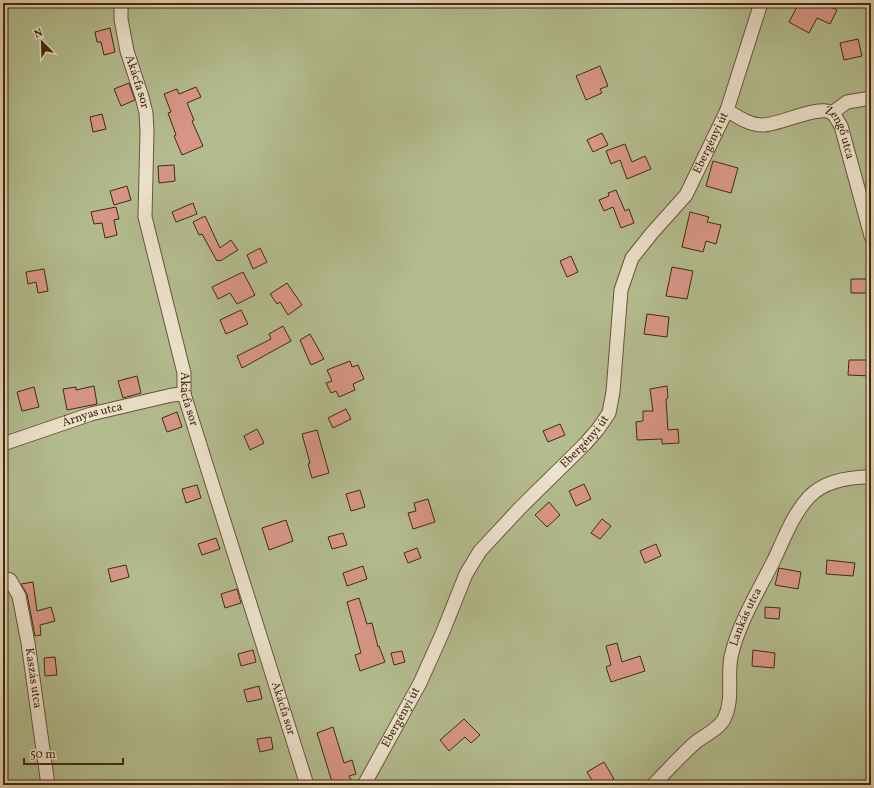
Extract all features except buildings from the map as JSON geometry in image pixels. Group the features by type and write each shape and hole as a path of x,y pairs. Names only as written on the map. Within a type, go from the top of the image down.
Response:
{"street":[{"name":"Akácfa sor","path":"121,3 121,19 127,51 146,113 145,217 184,373 184,394 307,785"},
{"name":"Ebergényi út","path":"364,785 420,683 442,634 466,574 480,551 520,508 585,444 609,413 614,392 621,290 632,258 652,232 686,195 726,110 761,3"},
{"path":"832,113 846,102 871,98"},
{"name":"Zengő utca","path":"726,110 750,124 764,125 809,113 826,110 832,113 841,126 871,236"},
{"name":"Árnyas utca","path":"3,444 91,414 172,395 184,394"},
{"name":"Lankás utca","path":"653,785 696,742 723,722 728,710 731,658 735,641 744,619 795,515 809,496 836,481 854,478 871,478"},
{"name":"Kaszás utca","path":"3,578 10,580 19,596 28,643 48,785"}],"green space":[{"path":"3,3 871,3 871,785 3,785"}]}
